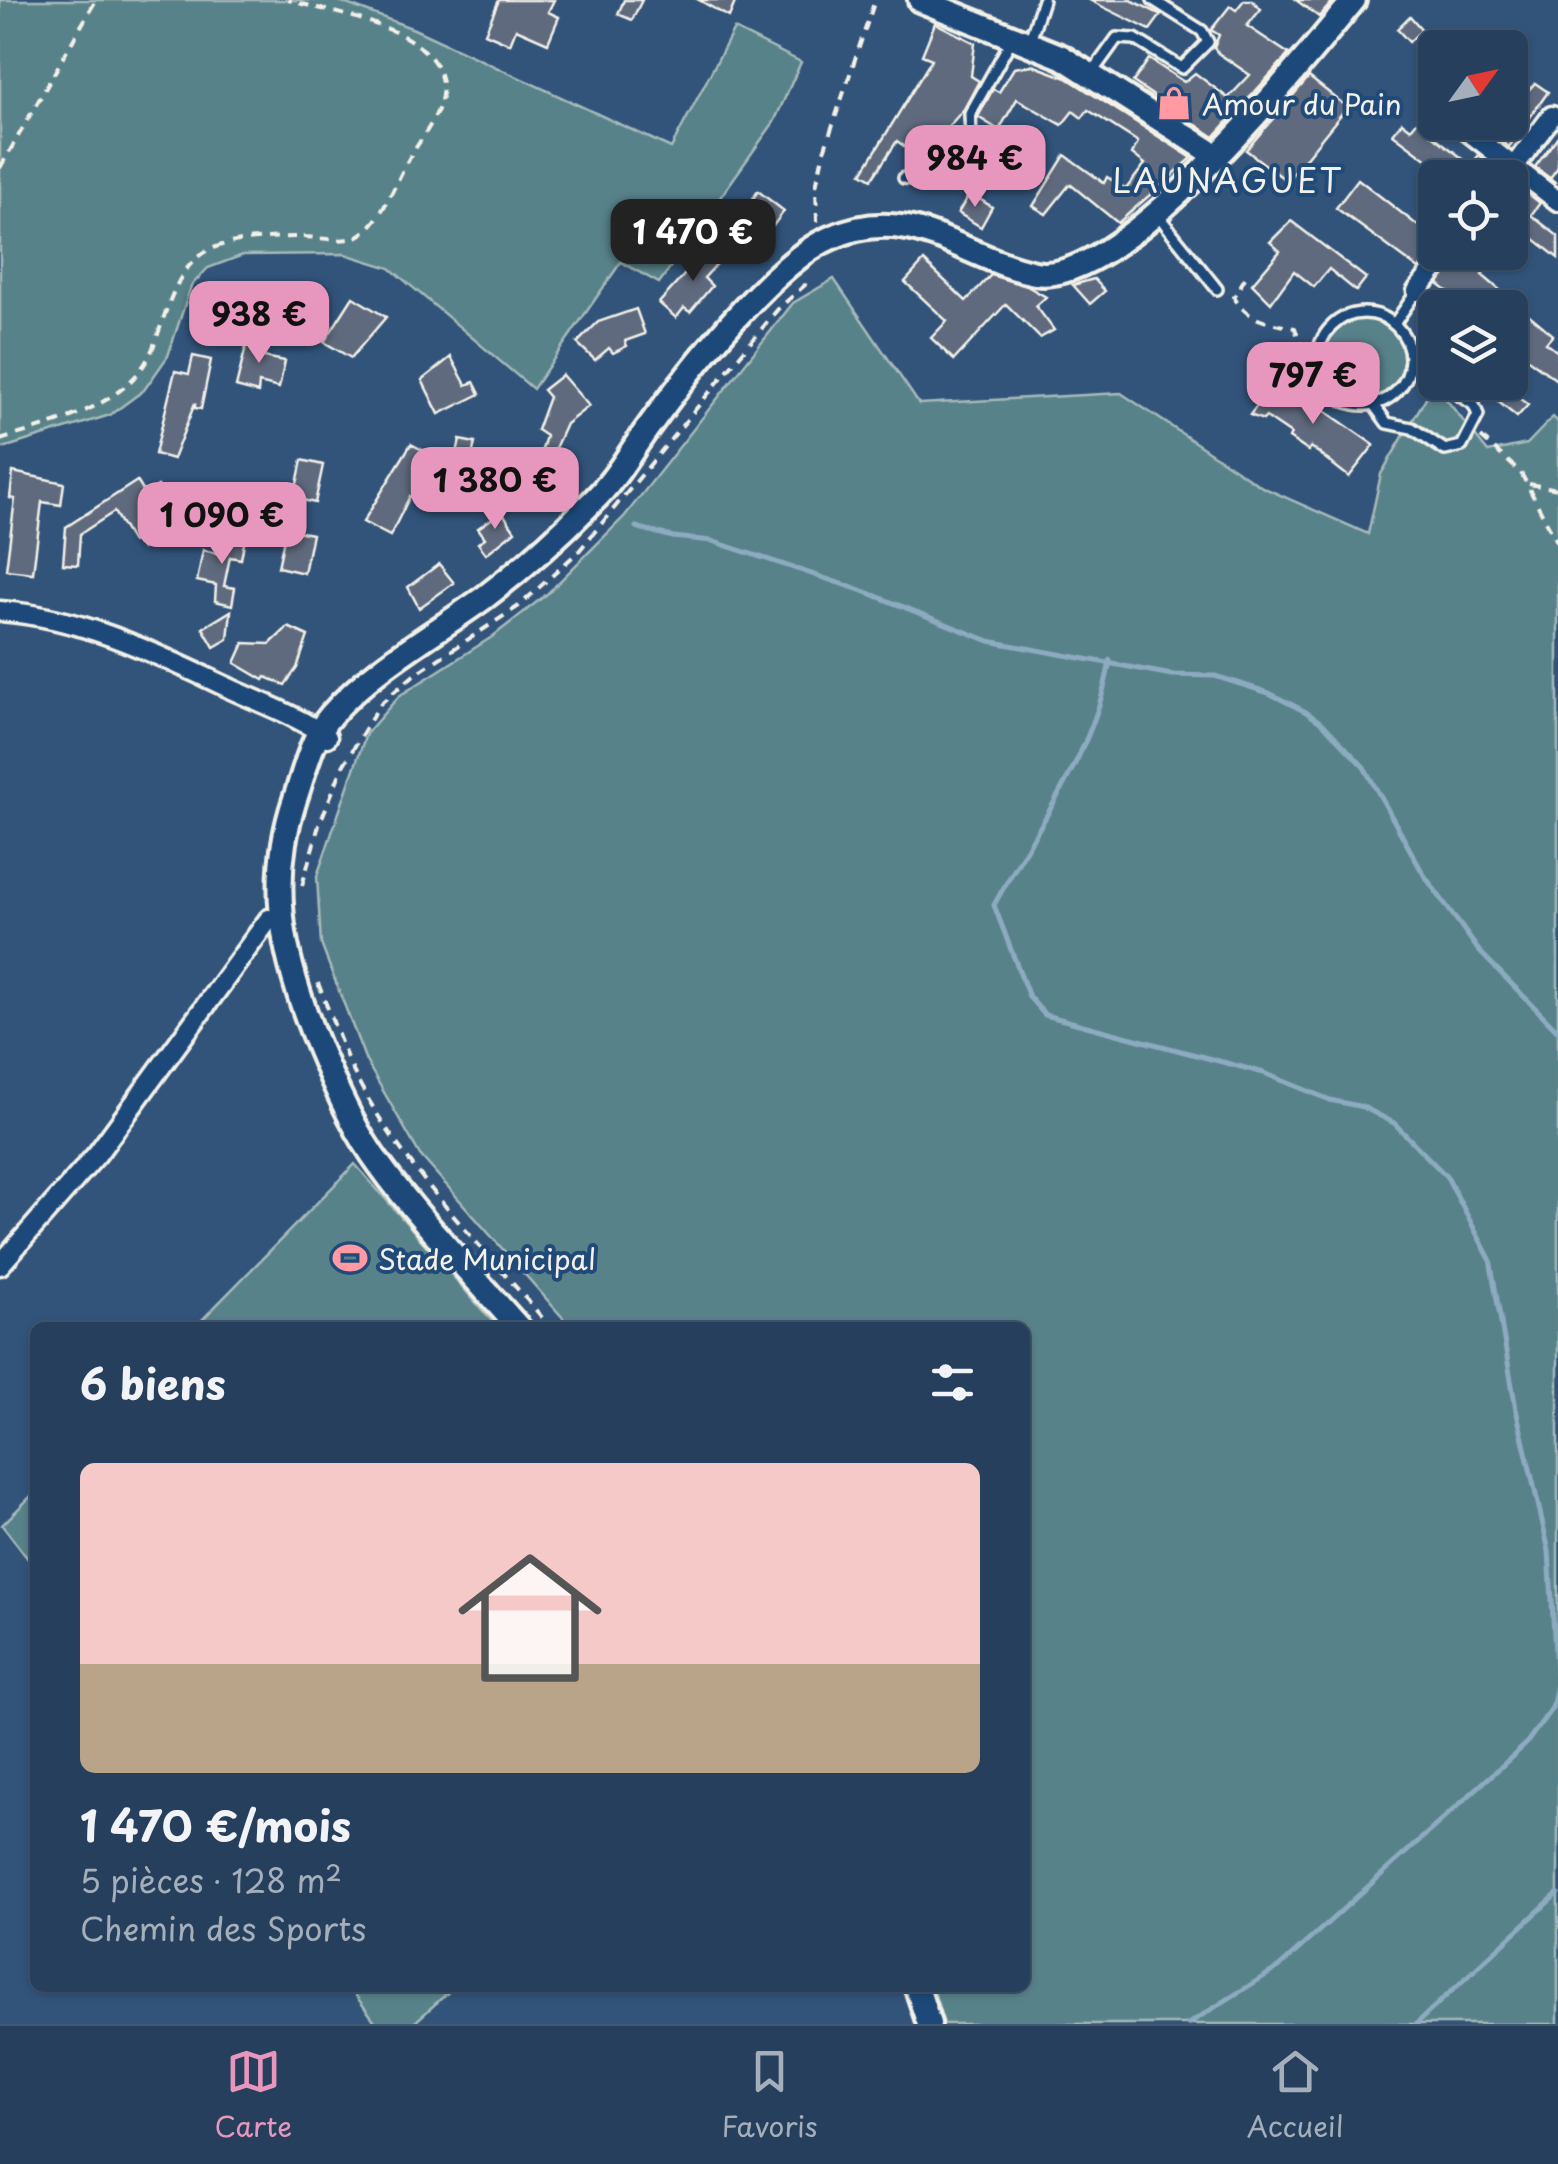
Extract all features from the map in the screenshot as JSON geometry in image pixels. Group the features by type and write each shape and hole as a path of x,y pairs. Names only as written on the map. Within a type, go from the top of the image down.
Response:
{"street":[{"path":"920,0 1021,40 1091,74 1217,156"},
{"path":"514,1322 402,1194 364,1140 330,1074 291,974 283,948 278,881 323,734 390,664 488,595 561,533 612,482 674,394 776,276 802,254 832,236 896,225 938,234 1039,274 1060,273 1079,266 1156,213 1217,156 1354,0"},
{"path":"1519,160 1552,116"},
{"path":"1474,140 1495,160"},
{"path":"1528,184 1558,201"},
{"path":"1419,290 1434,270"},
{"path":"0,611 57,618 100,632 323,734"},
{"path":"0,1265 132,1108 269,919"},
{"path":"918,1992 929,2024"}],"lane":[{"path":"904,178 932,181 951,167 971,139 970,114 1021,40 1043,0"},
{"path":"1091,74 1118,38 1135,40 1182,68 1191,64 1208,42 1202,31 1153,0"},
{"path":"1156,213 1217,289"},
{"path":"1394,324 1418,291"},
{"path":"1362,312 1394,324 1405,337 1410,366 1402,386 1374,404 1341,400 1328,388 1318,362 1322,340 1346,316 1362,312"},
{"path":"1410,366 1418,370"},
{"path":"1374,404 1387,423 1412,428 1445,450 1462,446 1474,431 1478,415 1468,400"}],"path":[{"path":"0,168 96,0"},
{"path":"0,440 72,417 115,394 136,375 151,354 185,270 208,250 299,237 353,238 366,229 386,202 442,98 441,74 414,38 288,0"},
{"path":"811,228 820,211 816,186 824,150 874,0"},
{"path":"1246,278 1234,296 1241,309 1262,322 1295,328 1307,364 1318,362"},
{"path":"1474,431 1512,462 1529,484 1558,544"},
{"path":"1529,484 1558,489"},
{"path":"317,980 349,1064 375,1115 404,1159 546,1322"}],"green space":[{"path":"0,0 336,0 414,29 671,148 734,29 801,62 774,122 659,283 621,262 533,389 390,268 345,254 243,255 208,268 191,286 168,356 144,390 110,415 0,449"},
{"path":"834,279 919,404 1121,393 1262,487 1368,534 1381,474 1425,400 1447,400 1488,452 1527,444 1553,417 1558,422 1558,2024 944,2024 934,1992 1030,1992 1030,1322 567,1322 420,1155 366,1061 321,944 317,876 366,734 399,696 492,637 547,594 624,517 793,303"},
{"path":"1364,318 1380,321 1393,330 1402,343 1402,375 1393,388 1380,397 1364,400 1348,397 1335,388 1326,375 1323,359 1326,343 1335,330 1348,321"},
{"name":"Stade Municipal","path":"355,1164 493,1322 200,1322"},
{"path":"30,1497 30,1561 2,1525"},
{"path":"353,1992 449,1992 413,2024 377,2024"}],"building":[{"path":"499,0 554,0 548,12 559,17 548,43 516,29 510,44 485,33"},
{"path":"624,0 642,0 632,20 618,14"},
{"path":"699,0 736,0 729,17"},
{"path":"1089,0 1131,0 1161,15 1150,30"},
{"path":"1244,0 1252,0 1261,9 1247,26 1289,54 1214,137 1133,82 1149,59 1184,82 1195,73 1228,98 1250,75 1218,53 1214,48 1219,35 1211,30 1230,6 1236,10"},
{"path":"1296,0 1334,0 1319,17"},
{"path":"1410,16 1422,30 1409,42 1397,29"},
{"path":"935,23 975,43 971,76 979,81 964,109 925,153 922,145 908,149 897,141 872,179 862,173 932,59 922,55"},
{"path":"1032,65 1067,78 1192,158 1118,223 1070,184 1046,214 1033,206 1065,155 1104,183 1107,177 1126,189 1145,164 1132,154 1138,142 1088,110 1082,118 1073,111 1062,125 1017,99 999,130 978,117 993,89 999,92 1014,68"},
{"path":"1309,77 1347,107 1287,181 1246,150"},
{"path":"1535,83 1548,92 1528,120 1528,91"},
{"path":"1418,120 1418,140 1439,140 1465,160 1428,160 1393,134 1402,122 1411,129"},
{"path":"1558,136 1558,167 1550,178 1556,183 1535,167"},
{"path":"1358,179 1418,224 1418,268 1336,208"},
{"path":"758,191 784,211 773,226 768,222 754,243 733,227"},
{"path":"970,193 992,207 981,227 958,213"},
{"path":"1528,194 1540,203 1531,215 1558,236 1558,258 1528,234"},
{"path":"1291,221 1366,278 1356,291 1329,269 1314,287 1294,271 1271,303 1252,284 1280,251 1270,242"},
{"path":"713,243 725,255 704,278 712,286 690,312 684,308 676,318 659,303"},
{"path":"924,261 966,301 991,275 1027,286 1046,297 1036,306 1054,330 1040,338 1006,304 954,360 931,338 947,321 905,282"},
{"path":"1448,270 1486,270 1482,275 1500,290 1446,290 1438,284"},
{"path":"1094,279 1105,291 1090,304 1073,285"},
{"path":"353,297 386,317 351,358 324,342"},
{"path":"636,309 645,334 625,341 627,346 613,353 609,348 595,360 577,343 598,322"},
{"path":"1528,314 1553,335 1546,343 1558,352 1558,381 1528,359"},
{"path":"249,334 267,337 264,357 285,361 279,388 259,383 258,393 236,387"},
{"path":"193,356 211,360 201,409 195,408 195,403 173,459 155,454 175,371 189,374"},
{"path":"451,357 466,385 474,382 480,394 439,414 422,380"},
{"path":"562,375 589,406 566,424 547,466 538,463 546,436 537,430 549,397 543,390"},
{"path":"1278,378 1374,445 1349,477 1311,447 1308,451 1289,438 1291,434 1266,417 1263,420 1250,415"},
{"path":"1496,400 1522,400 1528,405 1517,417"},
{"path":"460,440 475,443 471,460 456,457"},
{"path":"411,444 449,464 438,483 447,489 435,509 410,496 390,536 363,522"},
{"path":"302,460 323,465 315,503 294,498"},
{"path":"13,472 64,483 61,505 42,502 33,573 6,570 15,499 10,498"},
{"path":"137,481 145,494 158,486 166,498 160,502 165,511 158,515 166,533 142,549 135,540 132,542 114,512 80,534 78,565 63,564 66,527"},
{"path":"502,512 515,531 486,554 478,543 485,538 478,528"},
{"path":"286,529 312,534 304,573 278,567"},
{"path":"230,530 246,533 241,559 230,557 224,586 235,588 232,605 215,601 216,585 197,581 203,550 225,555"},
{"path":"439,564 454,583 419,608 408,587"},
{"path":"231,611 228,639 214,647 203,628"},
{"path":"288,627 308,636 297,668 285,685 266,677 264,680 235,663 244,643 270,644"}],"waterway":[{"path":"636,527 673,537 712,541 866,592 989,641 1172,675 1215,676 1269,693 1306,712 1364,767 1424,875 1479,951 1558,1031"},
{"path":"1110,660 1103,694 1078,757 994,905 1029,997 1045,1015 1264,1073 1330,1100 1363,1107 1394,1123 1447,1177 1490,1259 1516,1409 1549,1551 1557,1685 1552,1708 1525,1745 1279,1967 1188,2024"},
{"path":"1416,2024 1558,1893"}],"place":[{"name":"Amour du Pain","path":"1174,103"},
{"name":"Stade Municipal","path":"350,1258"}],"district":[{"name":"LAUNAGUET","path":"1228,180"}]}
